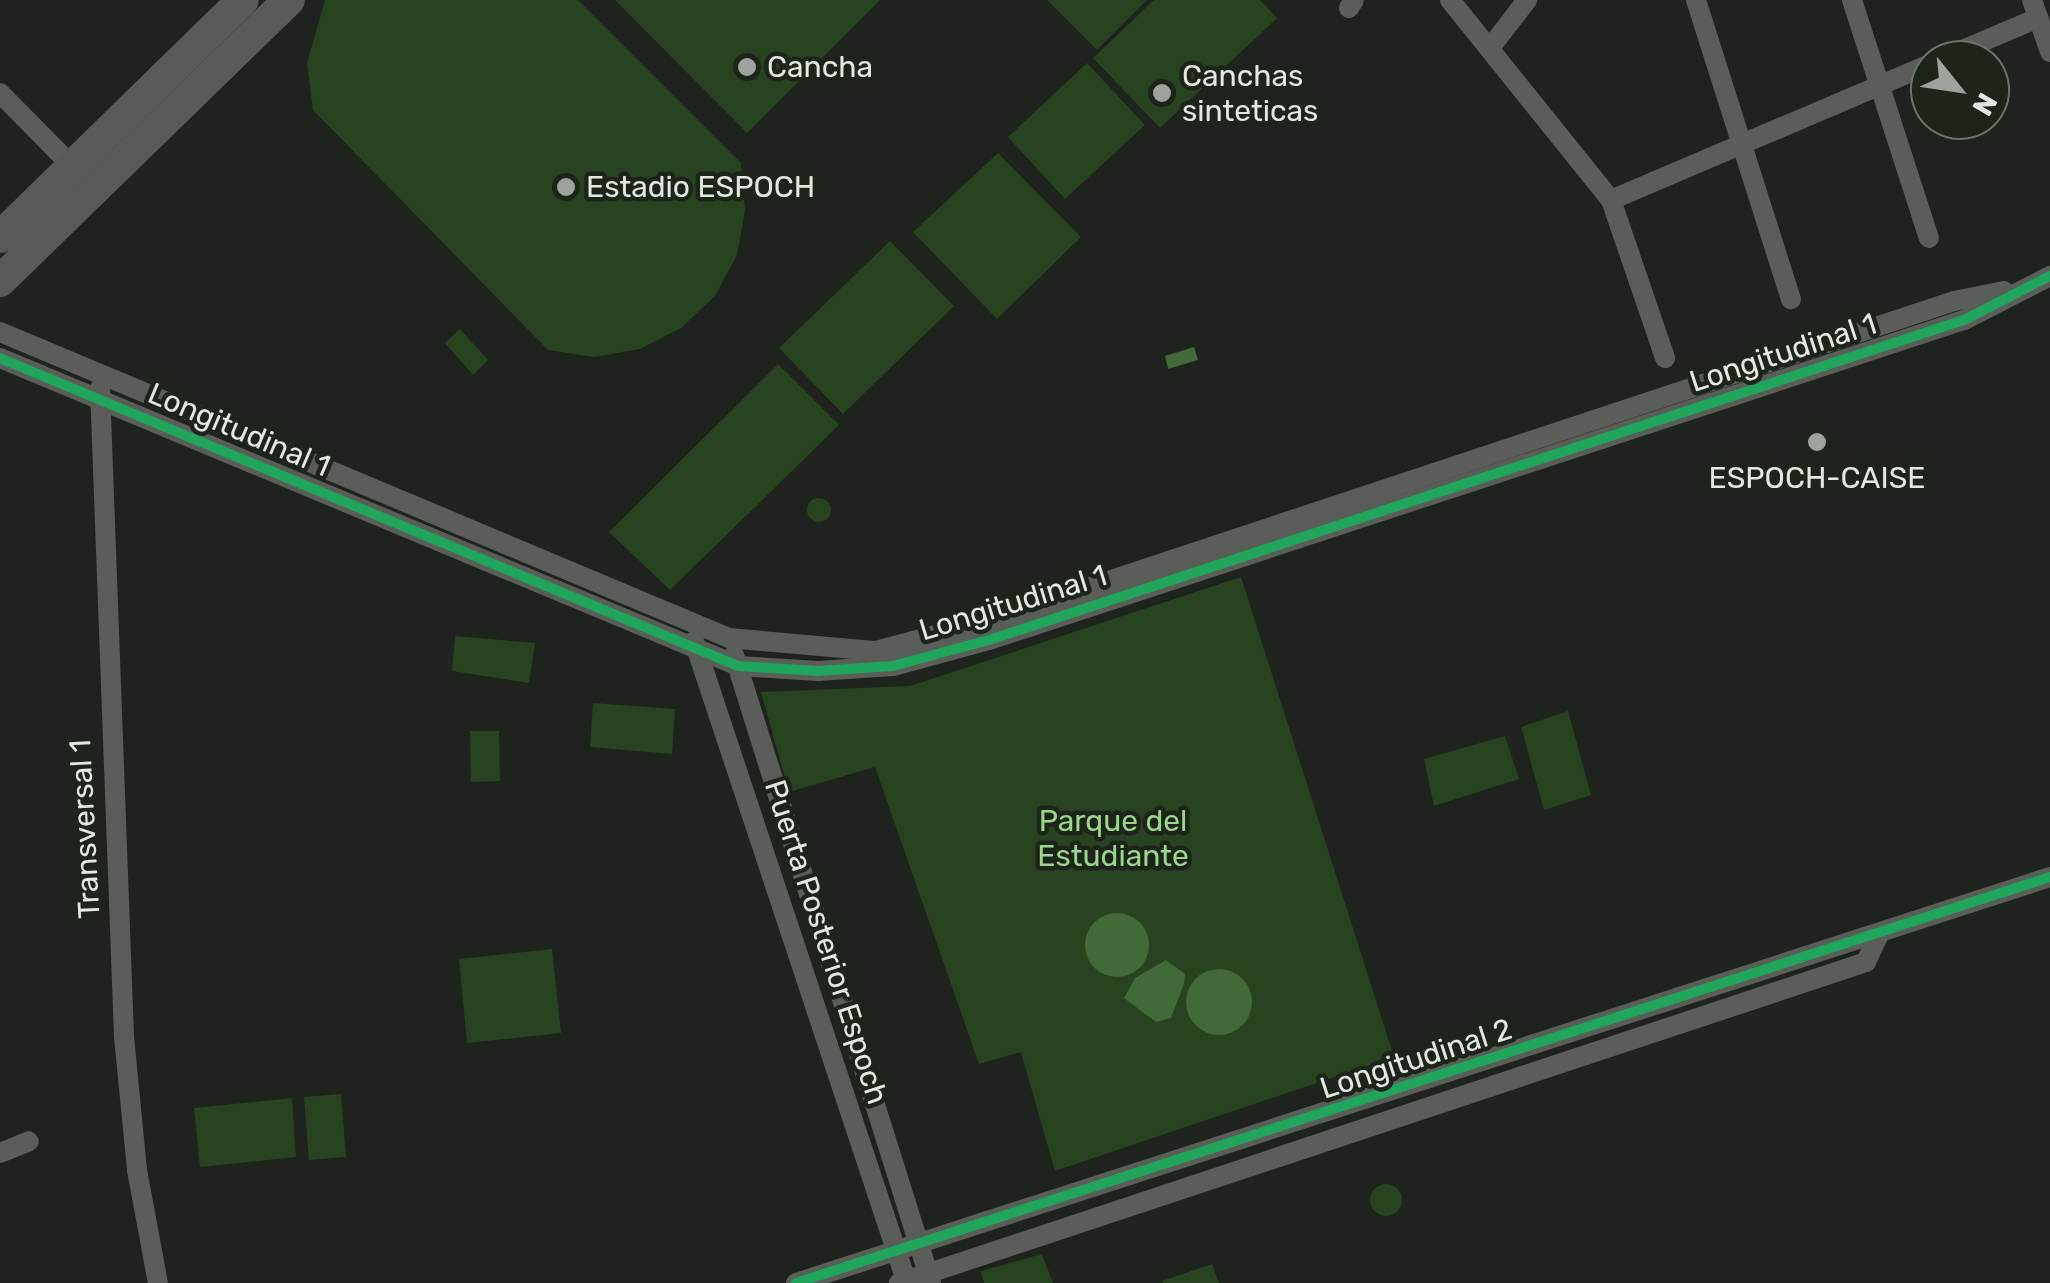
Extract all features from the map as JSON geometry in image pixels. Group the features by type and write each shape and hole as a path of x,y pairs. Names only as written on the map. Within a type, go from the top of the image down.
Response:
{"main road":[{"path":"0,237 243,0"},
{"path":"0,282 290,0"}],"street":[{"path":"1450,0 1611,200 1664,358"},
{"path":"1490,48 1527,0"},
{"path":"1696,0 1791,299"},
{"path":"1852,0 1929,238"},
{"path":"1977,40 2035,9 2050,52"},
{"path":"1611,200 1910,72"},
{"path":"0,93 72,166"},
{"name":"Longitudinal 1","path":"0,332 729,638 810,650 900,647 1954,301 2040,281"},
{"name":"Longitudinal 1","path":"0,358 737,665 818,671 894,666 989,640 1964,320 2040,281"},
{"name":"Transversal 1","path":"99,371 124,1037 137,1170 158,1283"},
{"name":"Puerta Posterior Espoch","path":"686,621 904,1282"},
{"name":"Puerta Posterior Espoch","path":"729,638 929,1278"},
{"name":"Longitudinal 2","path":"796,1283 2050,878"},
{"name":"Longitudinal 2","path":"904,1282 929,1278 1468,1092 1866,962 1878,936"},
{"path":"1460,1071 1468,1092"},
{"path":"0,1153 29,1142"}],"green space":[{"name":"Estadio ESPOCH","path":"325,0 578,0 741,163 745,210 737,255 715,296 681,328 640,349 594,357 548,350 313,110 307,63"},
{"name":"Cancha","path":"615,0 880,0 747,133"},
{"path":"1047,0 1147,0 1097,50"},
{"name":"Canchas sinteticas","path":"1154,0 1260,0 1277,18 1160,128 1093,58"},
{"path":"1087,63 1145,125 1065,199 1008,137"},
{"path":"998,153 1081,237 997,319 913,232"},
{"path":"890,241 954,306 843,414 779,348"},
{"path":"460,329 488,360 473,375 445,343"},
{"path":"778,364 839,425 670,590 609,532"},
{"path":"819,498 828,501 828,519 819,522 810,519 807,510 810,501"},
{"name":"Parque del Estudiante","path":"1241,577 1394,1057 1055,1171 1021,1052 979,1064 875,767 789,792 761,692 910,686"},
{"path":"455,636 535,643 529,683 452,671"},
{"path":"593,703 675,709 672,754 590,747"},
{"path":"1568,711 1591,795 1544,810 1521,727"},
{"path":"470,731 499,731 500,781 471,782"},
{"path":"1505,736 1519,779 1434,806 1424,759"},
{"path":"552,949 561,1033 467,1043 459,959"},
{"path":"341,1094 346,1157 309,1160 304,1097"},
{"path":"292,1098 296,1157 200,1167 194,1108"},
{"path":"1386,1184 1397,1189 1402,1200 1397,1211 1386,1216 1375,1211 1370,1200 1375,1189"},
{"path":"1042,1254 1053,1283 984,1283 981,1271"},
{"path":"1212,1264 1219,1283 1162,1281"}],"shaded area":[{"path":"1194,347 1198,360 1168,369 1165,356"},
{"path":"1117,913 1139,923 1149,945 1139,967 1117,977 1095,967 1085,945 1095,923"},
{"path":"1166,960 1185,974 1184,984 1171,1018 1156,1022 1124,998 1135,978"},
{"path":"1219,969 1242,979 1252,1002 1242,1025 1219,1035 1196,1025 1186,1002 1196,979"}],"cycle path":[{"path":"0,358 738,666 818,671 893,666 989,640 1964,320 2050,276"},
{"path":"796,1283 2050,877"}],"place":[{"name":"Cancha","path":"747,67"},
{"name":"Canchas sinteticas","path":"1162,93"},
{"name":"Estadio ESPOCH","path":"566,187"},
{"name":"ESPOCH-CAISE","path":"1817,442"}]}
